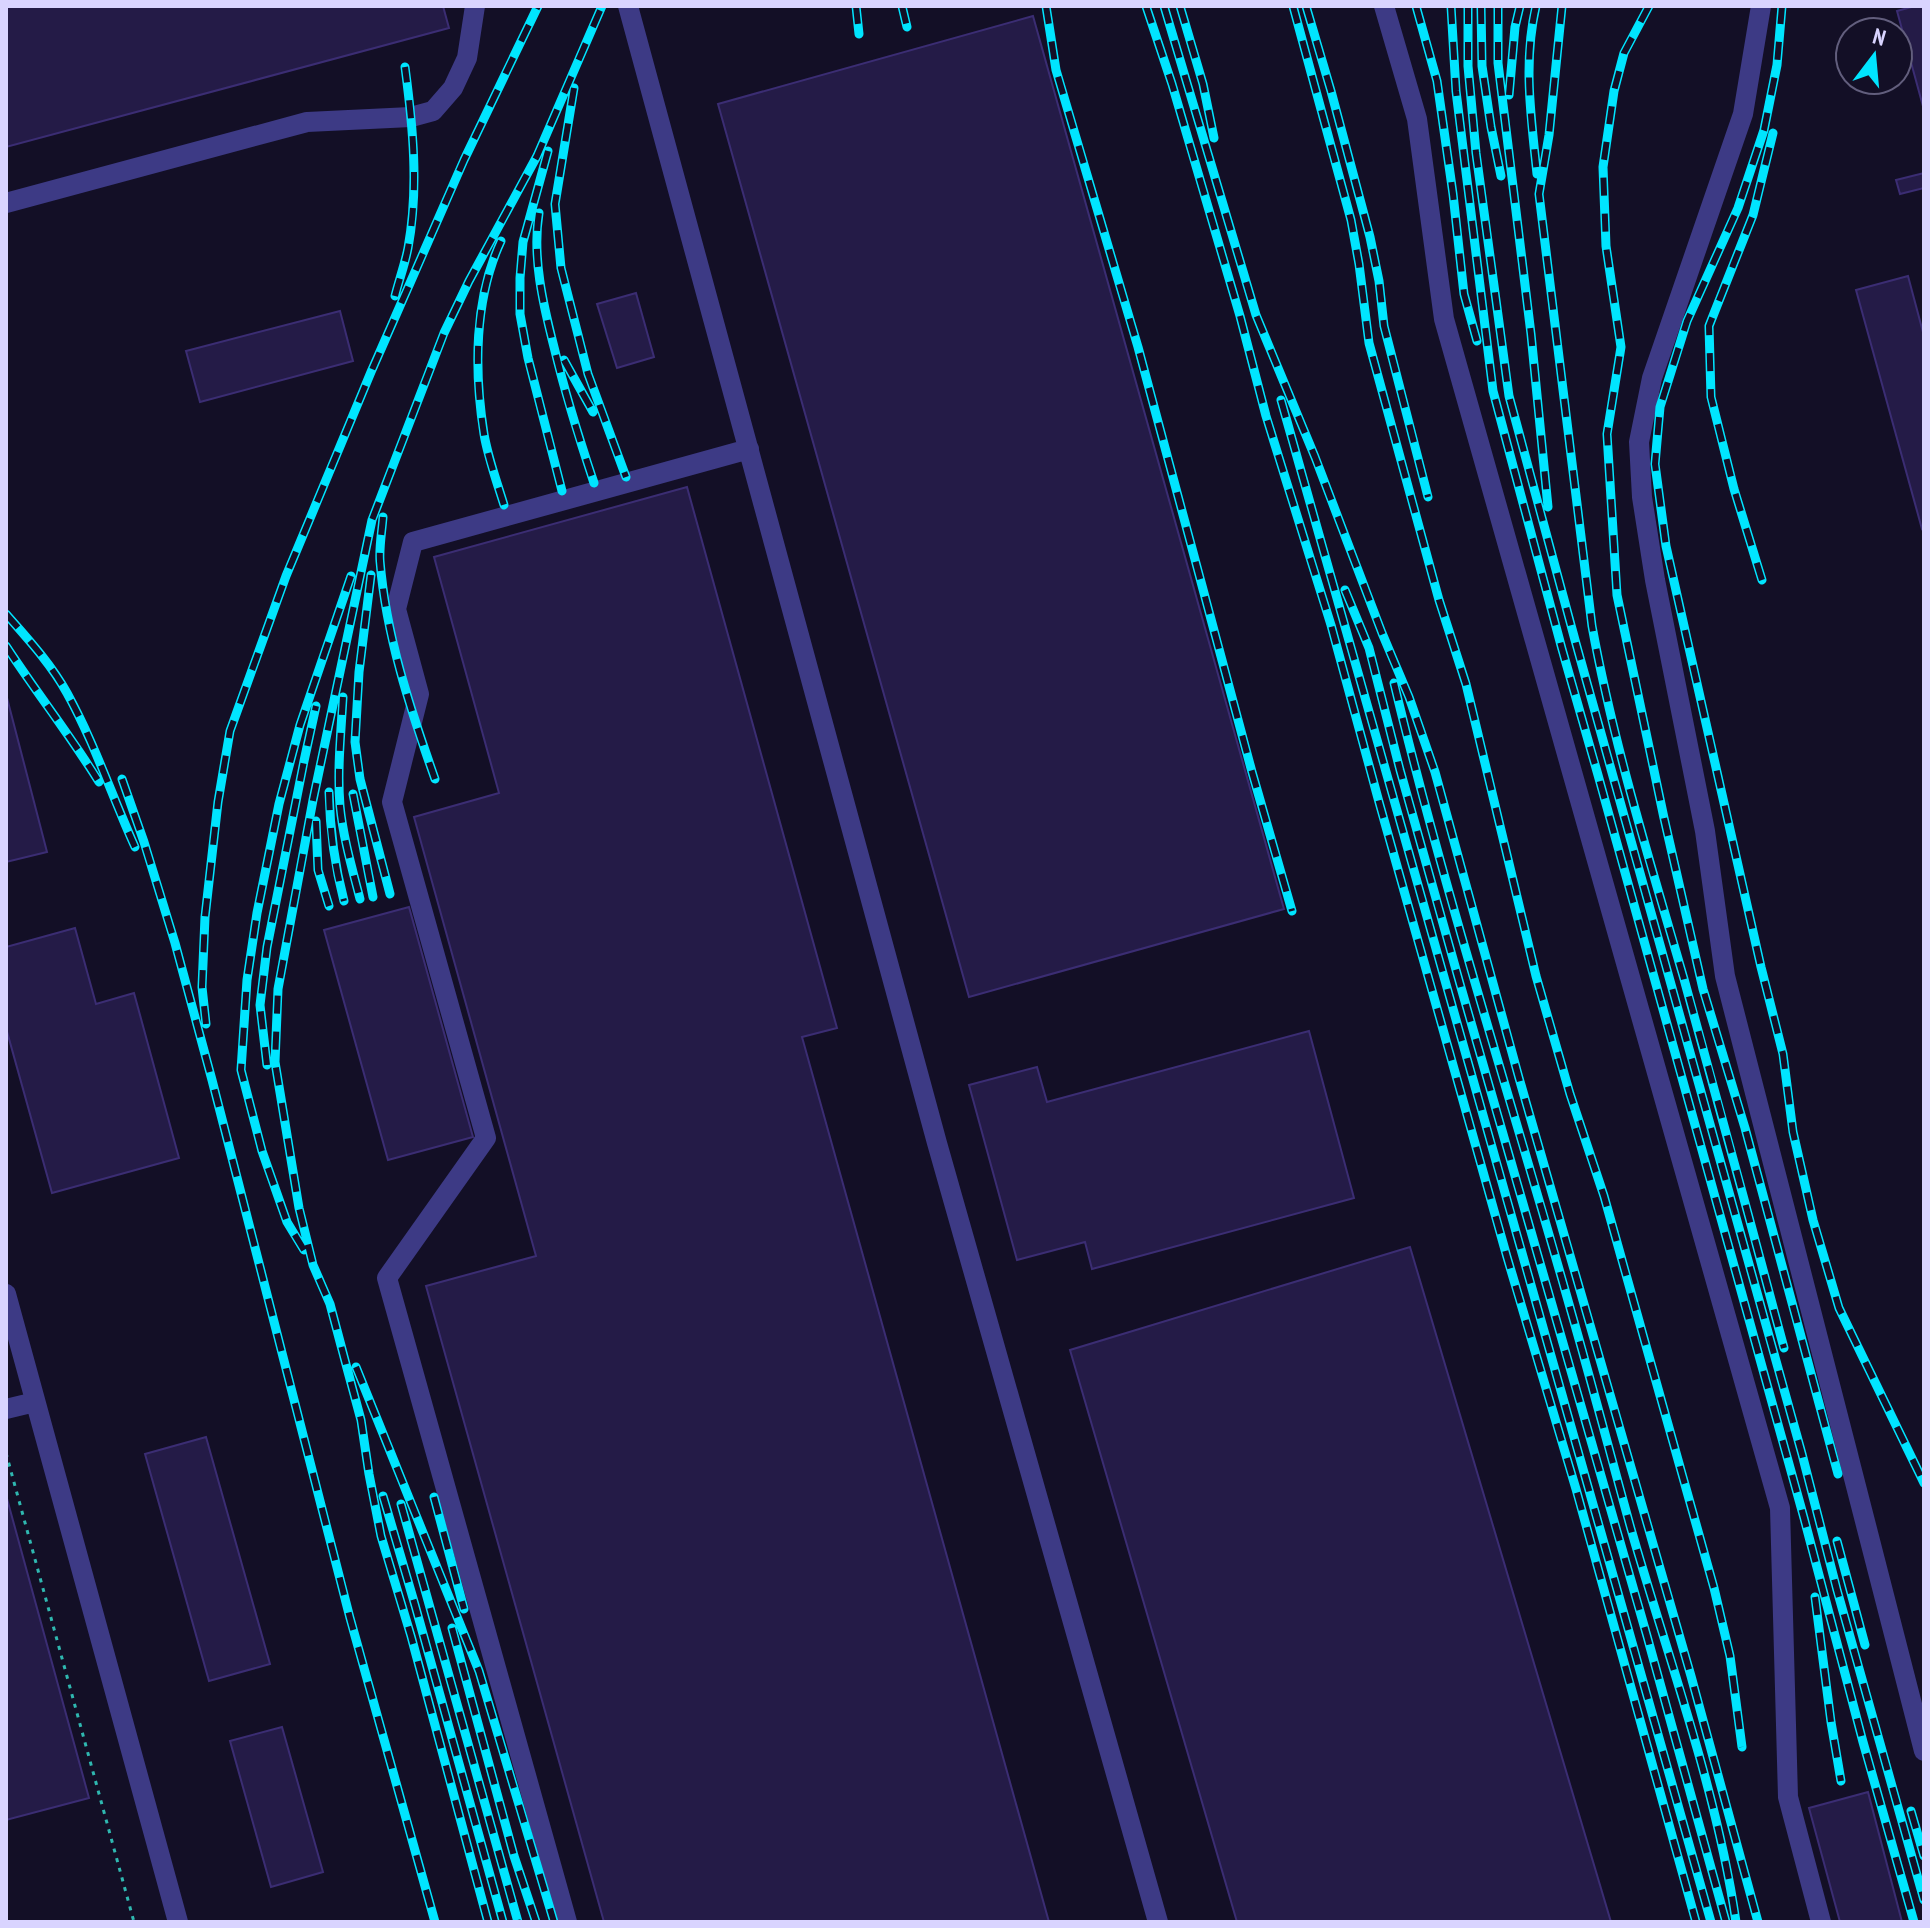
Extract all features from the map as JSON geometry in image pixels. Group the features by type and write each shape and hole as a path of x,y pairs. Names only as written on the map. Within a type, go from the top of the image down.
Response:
{"lane":[{"path":"6,203 307,122 411,117 433,111 453,88 467,58 475,6"},
{"path":"628,6 937,1143 1158,1922"},
{"path":"1384,6 1417,119 1444,319 1780,1508 1788,1797 1821,1922"},
{"path":"1761,6 1743,114 1652,378 1639,442 1642,497 1655,580 1705,831 1725,976 1924,1751"},
{"path":"567,1922 387,1278 486,1138 392,802 419,694 396,609 413,542 749,449"},
{"path":"6,1294 178,1922"},
{"path":"6,1409 35,1402"}],"path":[{"path":"6,1453 134,1922"}],"building":[{"path":"6,6 443,6 449,28 6,147"},
{"path":"1924,6 1924,110 1914,73 1914,16 1898,16 1897,11"},
{"path":"1033,16 1284,909 969,997 718,104"},
{"path":"1924,173 1924,188 1900,194 1896,180"},
{"path":"1908,276 1924,336 1922,529 1856,290"},
{"path":"636,293 654,357 617,368 597,304"},
{"path":"340,311 353,361 200,402 186,351"},
{"path":"687,487 837,1028 802,1037 1049,1922 604,1922 426,1286 536,1256 414,817 499,793 434,557"},
{"path":"6,694 47,852 6,862"},
{"path":"409,907 473,1137 388,1160 324,930"},
{"path":"75,928 96,1004 134,993 179,1158 52,1193 6,1028 6,947"},
{"path":"1309,1031 1354,1198 1092,1269 1085,1242 1017,1260 969,1085 1037,1067 1047,1102"},
{"path":"1410,1247 1611,1922 1237,1922 1070,1350"},
{"path":"206,1437 270,1664 209,1681 145,1454"},
{"path":"6,1495 89,1798 6,1820"},
{"path":"282,1727 323,1872 271,1887 230,1741"},
{"path":"1868,1792 1902,1922 1840,1922 1809,1808"}],"railway":[{"path":"206,1024 202,987 205,917 218,802 230,731 286,576 371,372 464,160 538,6"},
{"path":"488,1922 381,1536 361,1420 330,1304 313,1265 299,1208 275,1062 278,989 313,800 372,520 444,333 537,156 602,6"},
{"path":"856,6 859,34"},
{"path":"902,6 907,27"},
{"path":"1046,6 1056,70 1138,347 1292,911"},
{"path":"1146,6 1172,84 1266,416 1331,625 1696,1922"},
{"path":"1164,6 1256,315 1315,457 1409,697 1435,772 1758,1922"},
{"path":"1180,6 1203,84 1214,138"},
{"path":"1293,6 1351,220 1369,343 1439,600 1466,684 1536,976 1604,1196 1714,1588 1730,1656 1742,1747"},
{"path":"1306,6 1370,237 1384,326 1428,497"},
{"path":"1416,6 1437,81 1464,294 1477,341"},
{"path":"1451,6 1456,91 1493,391 1914,1922"},
{"path":"1468,6 1468,66 1476,153 1509,396 1924,1900"},
{"path":"1481,6 1482,66 1501,176"},
{"path":"1498,6 1498,63 1531,334 1548,507"},
{"path":"1509,95 1520,6"},
{"path":"1536,6 1529,69 1537,174"},
{"path":"1562,6 1549,135 1539,194 1592,626 1634,804 1784,1348"},
{"path":"1649,6 1624,53 1614,91 1603,167 1606,246 1621,347 1607,434 1617,595 1703,989 1745,1128 1838,1474"},
{"path":"1782,6 1777,65 1764,130 1738,208 1687,321 1660,407 1655,464 1666,546 1783,1054 1793,1132 1813,1220 1839,1308 1924,1483"},
{"path":"395,296 408,248 413,203 412,135 405,67"},
{"path":"574,88 555,204 561,268 588,374 626,477"},
{"path":"1762,580 1734,489 1711,397 1709,326 1753,215 1773,133"},
{"path":"548,151 523,242 520,314 562,491"},
{"path":"539,213 537,246 543,297 563,381 594,483"},
{"path":"501,241 492,263 481,311 478,361 484,434 504,505"},
{"path":"564,360 593,412"},
{"path":"1281,400 1711,1922"},
{"path":"383,517 380,561 393,644 435,779"},
{"path":"371,575 359,672 355,742 360,779 390,894"},
{"path":"304,1250 287,1222 262,1151 241,1070 247,980 279,804 300,725 351,576"},
{"path":"1345,590 1369,648 1400,770 1726,1922"},
{"path":"6,614 61,682 135,847"},
{"path":"6,646 99,782"},
{"path":"1394,683 1457,920 1704,1774 1728,1873 1736,1922"},
{"path":"343,697 340,806 360,899"},
{"path":"267,1065 260,1005 267,947 316,706"},
{"path":"122,779 175,943 350,1618 435,1922"},
{"path":"329,792 333,847 344,901"},
{"path":"353,794 373,897"},
{"path":"316,821 318,870 329,906"},
{"path":"356,1367 479,1671 554,1922"},
{"path":"383,1496 503,1922"},
{"path":"434,1497 464,1609"},
{"path":"401,1504 518,1922"},
{"path":"1837,1541 1865,1645"},
{"path":"1815,1597 1841,1781"},
{"path":"452,1628 514,1856 536,1922"},
{"path":"1911,1811 1924,1856"}]}
